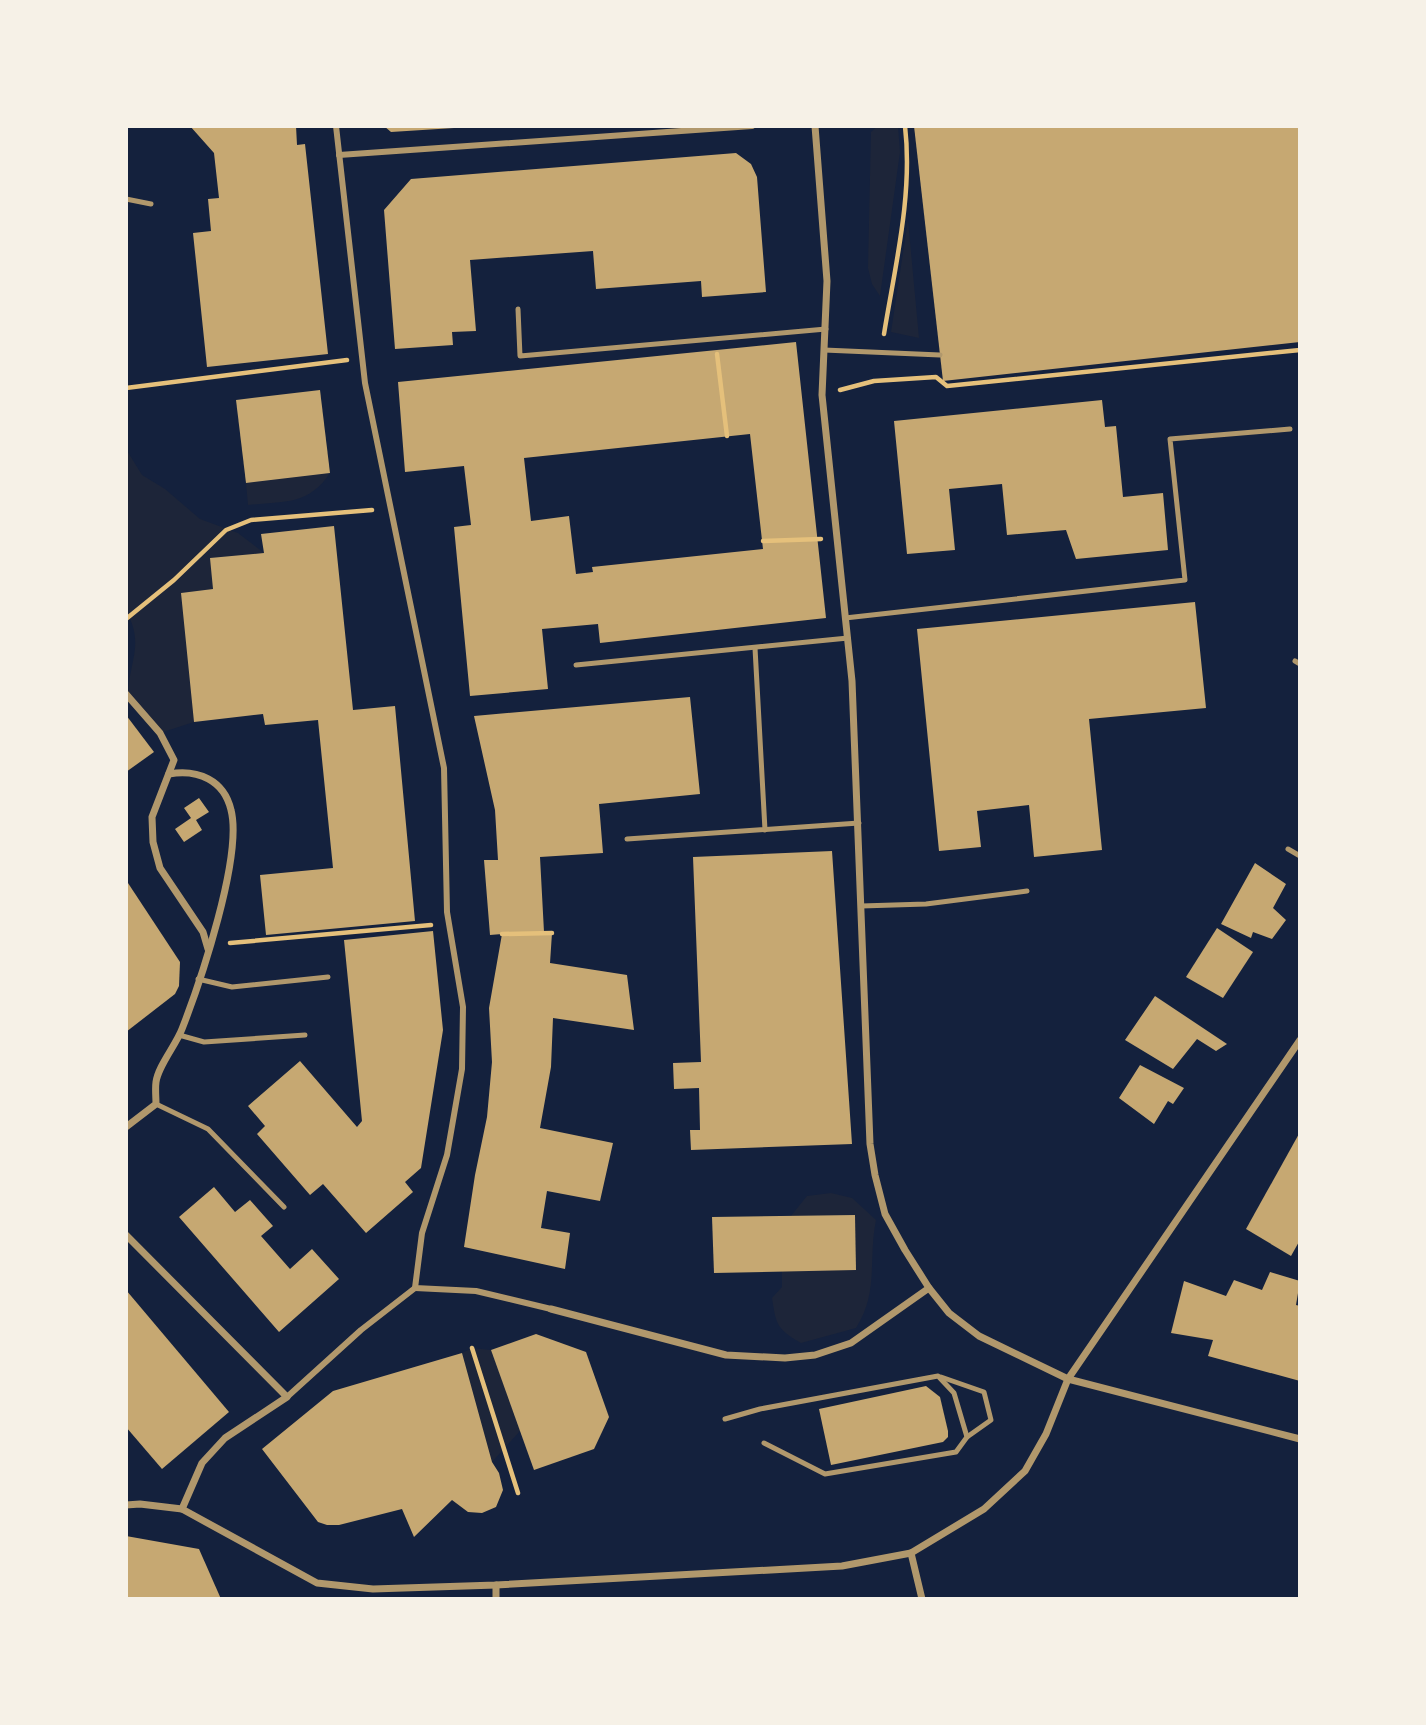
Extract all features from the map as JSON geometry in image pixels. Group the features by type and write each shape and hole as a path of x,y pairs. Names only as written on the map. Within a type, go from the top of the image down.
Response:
{"street":[{"path":"336,126 365,383 444,768 449,923 463,1007 462,1069 447,1155 422,1233 415,1288"},
{"path":"339,155 752,126"},
{"path":"815,126 827,281 822,395 848,638 859,823 870,1144 885,1213 929,1288 949,1313 979,1336 1068,1379 1300,1439"},
{"path":"126,694 160,733 174,760 152,817 153,842 160,868 203,932 208,950"},
{"path":"126,1127 156,1104 156,1080 179,1035 220,910 234,828 231,808 222,788 206,776 184,771 169,774"},
{"path":"126,1505 139,1503 182,1509 317,1583 373,1589 842,1566 911,1553 984,1509 1025,1471 1046,1434 1068,1379 1300,1040"},
{"path":"126,1234 287,1397"},
{"path":"182,1509 202,1463 225,1438 287,1397 361,1330 415,1288 476,1291 726,1355 785,1358 815,1355 851,1343 929,1288"},
{"path":"911,1553 922,1599"},
{"path":"496,1585 496,1599"}],"lane":[{"path":"126,199 151,204"},
{"path":"517,309 520,356 826,329"},
{"path":"824,350 940,355"},
{"path":"845,618 1185,580 1170,439 1290,429"},
{"path":"576,665 848,638"},
{"path":"755,648 765,831"},
{"path":"627,839 859,823"},
{"path":"1288,849 1300,856"},
{"path":"861,906 926,904 1027,891"},
{"path":"198,979 232,988 328,977"},
{"path":"179,1035 204,1042 304,1035"},
{"path":"156,1104 208,1129 284,1207"},
{"path":"725,1419 760,1409 938,1376 984,1391 991,1420 967,1437 956,1452 825,1474 764,1443"},
{"path":"938,1376 954,1392 967,1437"}],"path":[{"path":"882,380 881,353 904,206 907,147 905,126"},
{"path":"715,338 727,436"},
{"path":"822,395 882,380 936,377 947,386 1300,350"},
{"path":"126,388 362,358"},
{"path":"126,619 174,580 226,530 251,520 391,509"},
{"path":"763,541 837,538"},
{"path":"212,937 232,943 449,923"},
{"path":"502,934 552,933"},
{"path":"472,1348 519,1493"}],"shaded area":[{"path":"878,126 898,126 900,152 880,296 872,284 868,268 871,132"},
{"path":"908,220 919,338 891,332"},
{"path":"126,449 142,475 165,489 200,519 238,533 264,553 211,558 213,589 181,593 194,722 160,733 128,696 135,643 132,623 126,610"},
{"path":"330,473 322,484 304,497 284,502 248,505 246,483"},
{"path":"831,1193 852,1198 876,1220 868,1302 856,1328 801,1343 782,1330 775,1314 772,1298 782,1287 782,1271 856,1269 855,1215 791,1216 807,1196"},
{"path":"472,1348 491,1350 520,1431 492,1462 462,1353"}],"building":[{"path":"190,126 296,126 297,145 305,144 328,354 207,367 193,233 211,231 208,199 219,198 214,153"},
{"path":"384,126 454,126 454,128 391,132"},
{"path":"914,126 1300,126 1300,342 943,381"},
{"path":"736,153 751,164 757,177 766,292 702,297 701,281 596,289 593,251 470,260 476,331 452,332 453,345 395,349 384,210 411,179"},
{"path":"796,342 826,618 600,643 598,624 542,629 548,689 470,696 454,527 471,525 464,466 405,472 398,382","holes":["750,434 763,549 592,567 593,572 576,574 569,516 531,521 524,458"]},
{"path":"320,390 330,473 246,483 236,400"},
{"path":"1102,400 1105,427 1116,426 1123,497 1163,493 1168,550 1076,559 1066,530 1007,535 1002,484 949,489 955,550 907,554 894,421"},
{"path":"334,526 353,710 395,706 415,921 266,935 260,875 333,868 318,720 265,725 263,714 194,722 181,593 213,589 210,558 264,553 261,534"},
{"path":"1195,602 1206,708 1089,719 1102,850 1034,857 1029,805 977,811 981,847 939,851 917,629"},
{"path":"690,697 700,794 599,804 603,853 540,857 544,932 552,933 550,963 627,975 634,1030 553,1018 551,1067 540,1128 613,1143 600,1201 547,1191 541,1228 570,1233 565,1269 464,1247 487,1117 492,1062 489,1008 502,934 490,935 484,860 498,860 495,810 474,716"},
{"path":"126,715 154,752 126,772"},
{"path":"199,798 209,812 196,820 202,830 184,842 175,829 191,818 184,808"},
{"path":"832,851 852,1144 691,1150 690,1130 700,1130 699,1088 674,1089 673,1063 701,1062 693,857"},
{"path":"1255,863 1286,884 1273,908 1286,920 1272,939 1253,932 1251,938 1221,924"},
{"path":"126,880 180,962 179,986 175,994 126,1032"},
{"path":"1217,928 1253,952 1223,998 1186,977"},
{"path":"433,931 443,1030 421,1168 405,1182 413,1192 366,1233 323,1184 310,1195 257,1134 265,1126 248,1106 300,1061 357,1127 362,1121 344,940"},
{"path":"1155,996 1227,1044 1216,1051 1197,1039 1173,1069 1125,1040"},
{"path":"1140,1065 1184,1088 1173,1104 1168,1101 1154,1124 1119,1098"},
{"path":"1300,1132 1300,1240 1291,1256 1246,1229"},
{"path":"214,1187 235,1212 250,1200 273,1226 261,1236 290,1269 312,1249 339,1279 279,1332 179,1217"},
{"path":"855,1215 856,1270 714,1273 712,1217"},
{"path":"1270,1272 1300,1281 1296,1305 1300,1306 1300,1381 1208,1356 1213,1340 1171,1333 1184,1281 1226,1296 1234,1280 1262,1290"},
{"path":"126,1290 229,1412 162,1469 126,1427"},
{"path":"536,1334 586,1352 609,1417 594,1449 534,1470 491,1350"},
{"path":"462,1353 492,1462 499,1473 503,1490 496,1507 482,1513 468,1512 452,1500 414,1537 402,1509 339,1525 318,1522 262,1449 333,1391"},
{"path":"926,1386 940,1397 948,1431 948,1437 943,1442 831,1465 819,1409"},
{"path":"126,1536 199,1549 221,1599 126,1599"}]}
